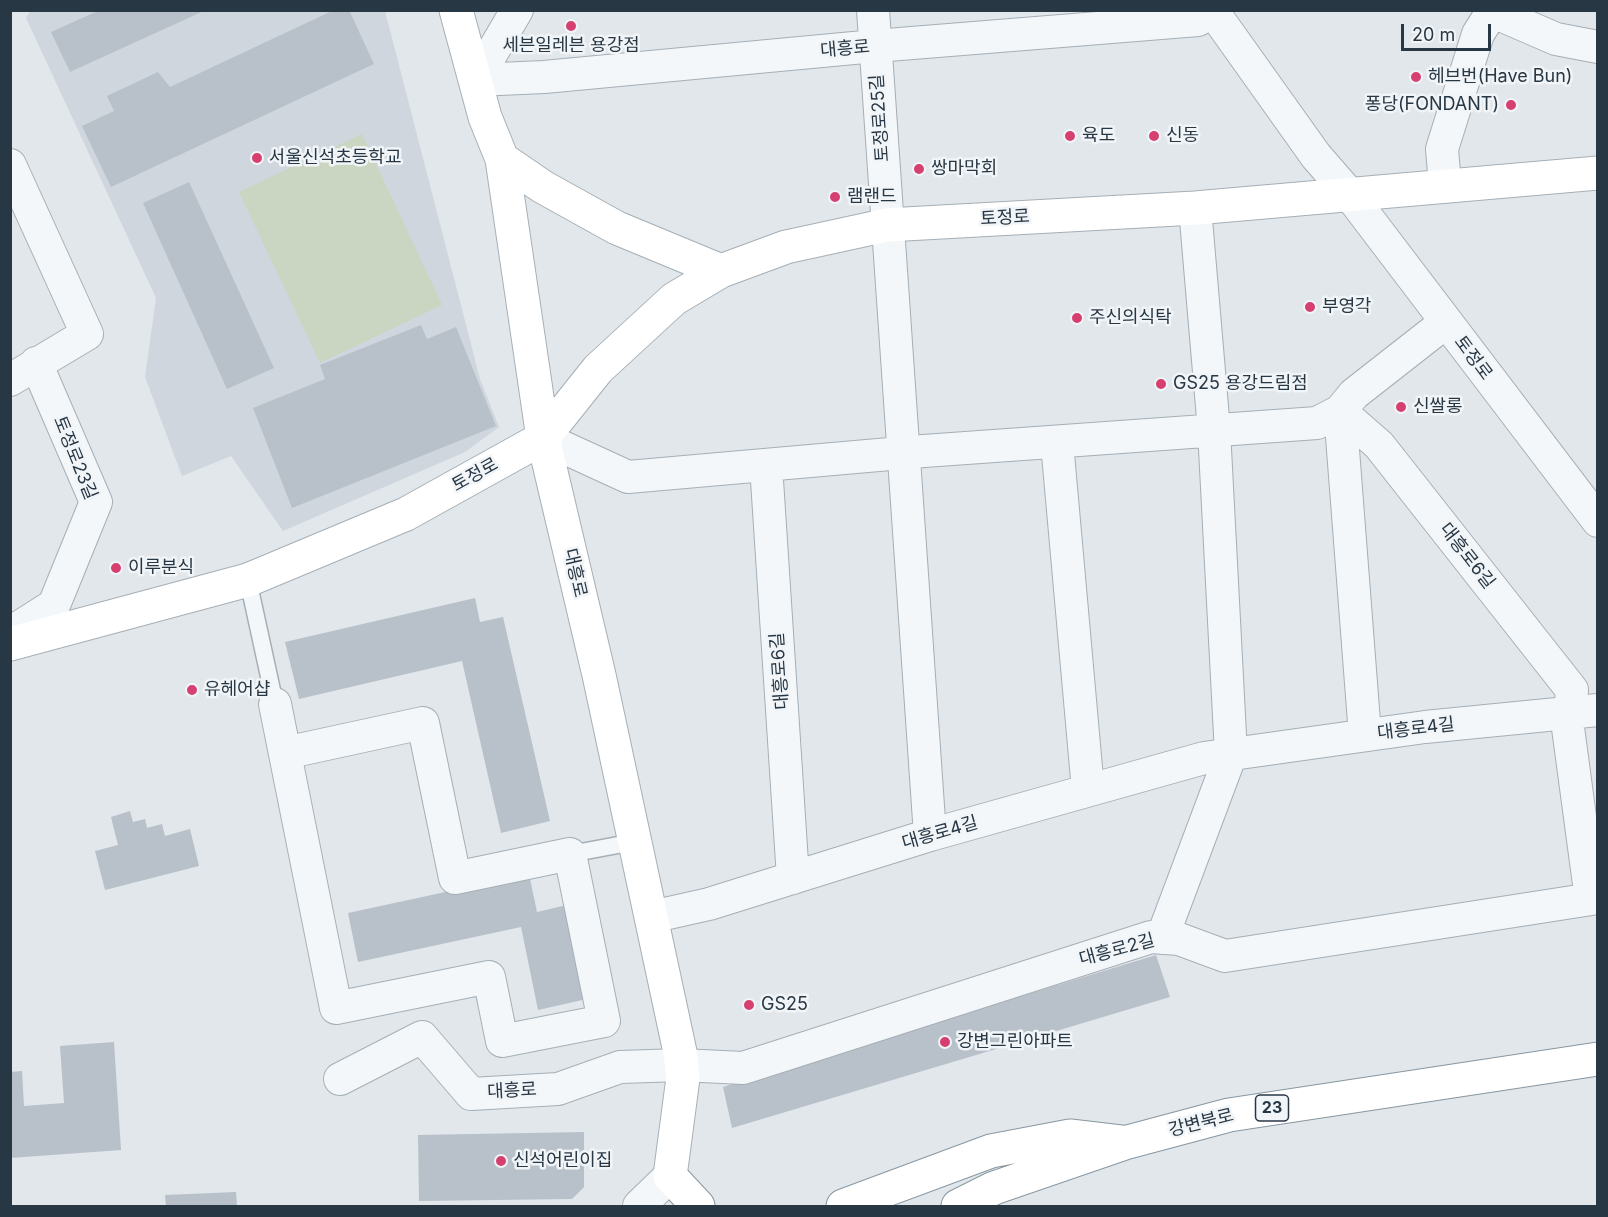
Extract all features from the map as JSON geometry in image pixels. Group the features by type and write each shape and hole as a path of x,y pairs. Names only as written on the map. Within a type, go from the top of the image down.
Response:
{"main road":[{"name":"대흥로","path":"456,10 485,117 502,159 543,438 599,675 681,1065 683,1078 670,1176"},
{"path":"502,159 543,187 617,228 721,271"},
{"name":"토정로","path":"10,644 248,580 405,514 543,438 598,369 674,299 721,271 786,247 887,225 1195,207 1598,173"},
{"name":"강변북로","path":"958,1206 994,1188 1128,1142 1229,1115 1598,1059"},
{"path":"843,1206 991,1151 1070,1136 1128,1142"},
{"path":"670,1176 698,1206"}],"street":[{"path":"476,80 517,10"},
{"name":"토정로25길","path":"873,10 887,225"},
{"name":"대흥로","path":"476,80 544,77 875,46 1198,20 1213,11"},
{"name":"토정로","path":"1213,11 1316,156 1350,195 1598,521"},
{"path":"1445,185 1442,149 1478,34 1491,11 1556,39 1598,47"},
{"name":"토정로23길","path":"10,165 87,333 17,374 96,502 54,605 10,633"},
{"path":"1162,938 1231,754 1214,430 1195,207"},
{"path":"887,225 930,835"},
{"path":"543,438 628,477 1317,423 1340,411 1354,394 1446,322"},
{"path":"1340,411 1365,735"},
{"name":"대흥로6길","path":"1340,411 1379,445 1572,690 1578,712"},
{"path":"1057,443 1088,790"},
{"name":"대흥로6길","path":"766,465 793,878"},
{"path":"275,704 336,1008 489,977 502,1041 604,1021 570,854 456,878 423,723 285,753"},
{"path":"1578,712 1594,898"},
{"name":"대흥로4길","path":"651,917 710,904 930,835 1204,758 1365,735 1578,712"},
{"name":"대흥로2길","path":"681,1065 743,1068 1151,937 1179,939 1225,956 1594,898"},
{"name":"대흥로","path":"340,1079 422,1037 471,1094 558,1089 620,1067 681,1065"},
{"path":"639,1206 670,1176"}],"lane":[{"path":"248,580 275,704"},
{"path":"570,854 634,842"}],"shaded area":[{"name":"서울신석초등학교","path":"31,10 385,11 480,379 499,427 465,452 283,531 231,456 182,476 145,377 156,298 26,18"}],"green space":[{"path":"362,134 442,305 320,363 239,192"}],"building":[{"path":"100,10 206,10 70,72 51,32"},
{"path":"334,10 349,10 374,64 111,187 82,126 114,111 107,96 158,72 170,87"},
{"path":"189,182 274,368 227,389 143,203"},
{"path":"421,325 427,339 456,327 496,426 292,508 253,408 325,379 320,365"},
{"path":"475,598 480,622 503,617 550,821 501,833 462,661 299,699 285,642"},
{"path":"130,811 133,822 145,819 147,828 162,824 165,836 190,829 199,866 105,890 95,851 118,845 111,817"},
{"path":"529,874 537,912 567,905 587,999 538,1010 521,927 358,962 348,913"},
{"name":"강변그린아파트","path":"1156,955 1170,997 732,1128 723,1087"},
{"path":"114,1042 121,1150 10,1158 10,1072 22,1071 24,1106 64,1103 60,1046"},
{"name":"신석어린이집","path":"584,1132 584,1187 572,1199 419,1201 418,1135"},
{"path":"236,1192 237,1206 166,1206 165,1195"}],"place":[{"name":"세븐일레븐 용강점","path":"571,26"},
{"name":"헤브번(Have Bun)","path":"1416,77"},
{"name":"퐁당(FONDANT)","path":"1511,105"},
{"name":"육도","path":"1070,136"},
{"name":"신동","path":"1154,136"},
{"name":"서울신석초등학교","path":"257,158"},
{"name":"쌍마막회","path":"919,169"},
{"name":"램랜드","path":"835,197"},
{"name":"부영각","path":"1310,307"},
{"name":"주신의식탁","path":"1077,318"},
{"name":"GS25 용강드림점","path":"1161,384"},
{"name":"신쌀롱","path":"1401,407"},
{"name":"이루분식","path":"116,568"},
{"name":"유헤어샵","path":"192,690"},
{"name":"GS25","path":"749,1005"},
{"name":"강변그린아파트","path":"945,1042"},
{"name":"신석어린이집","path":"501,1161"}]}
